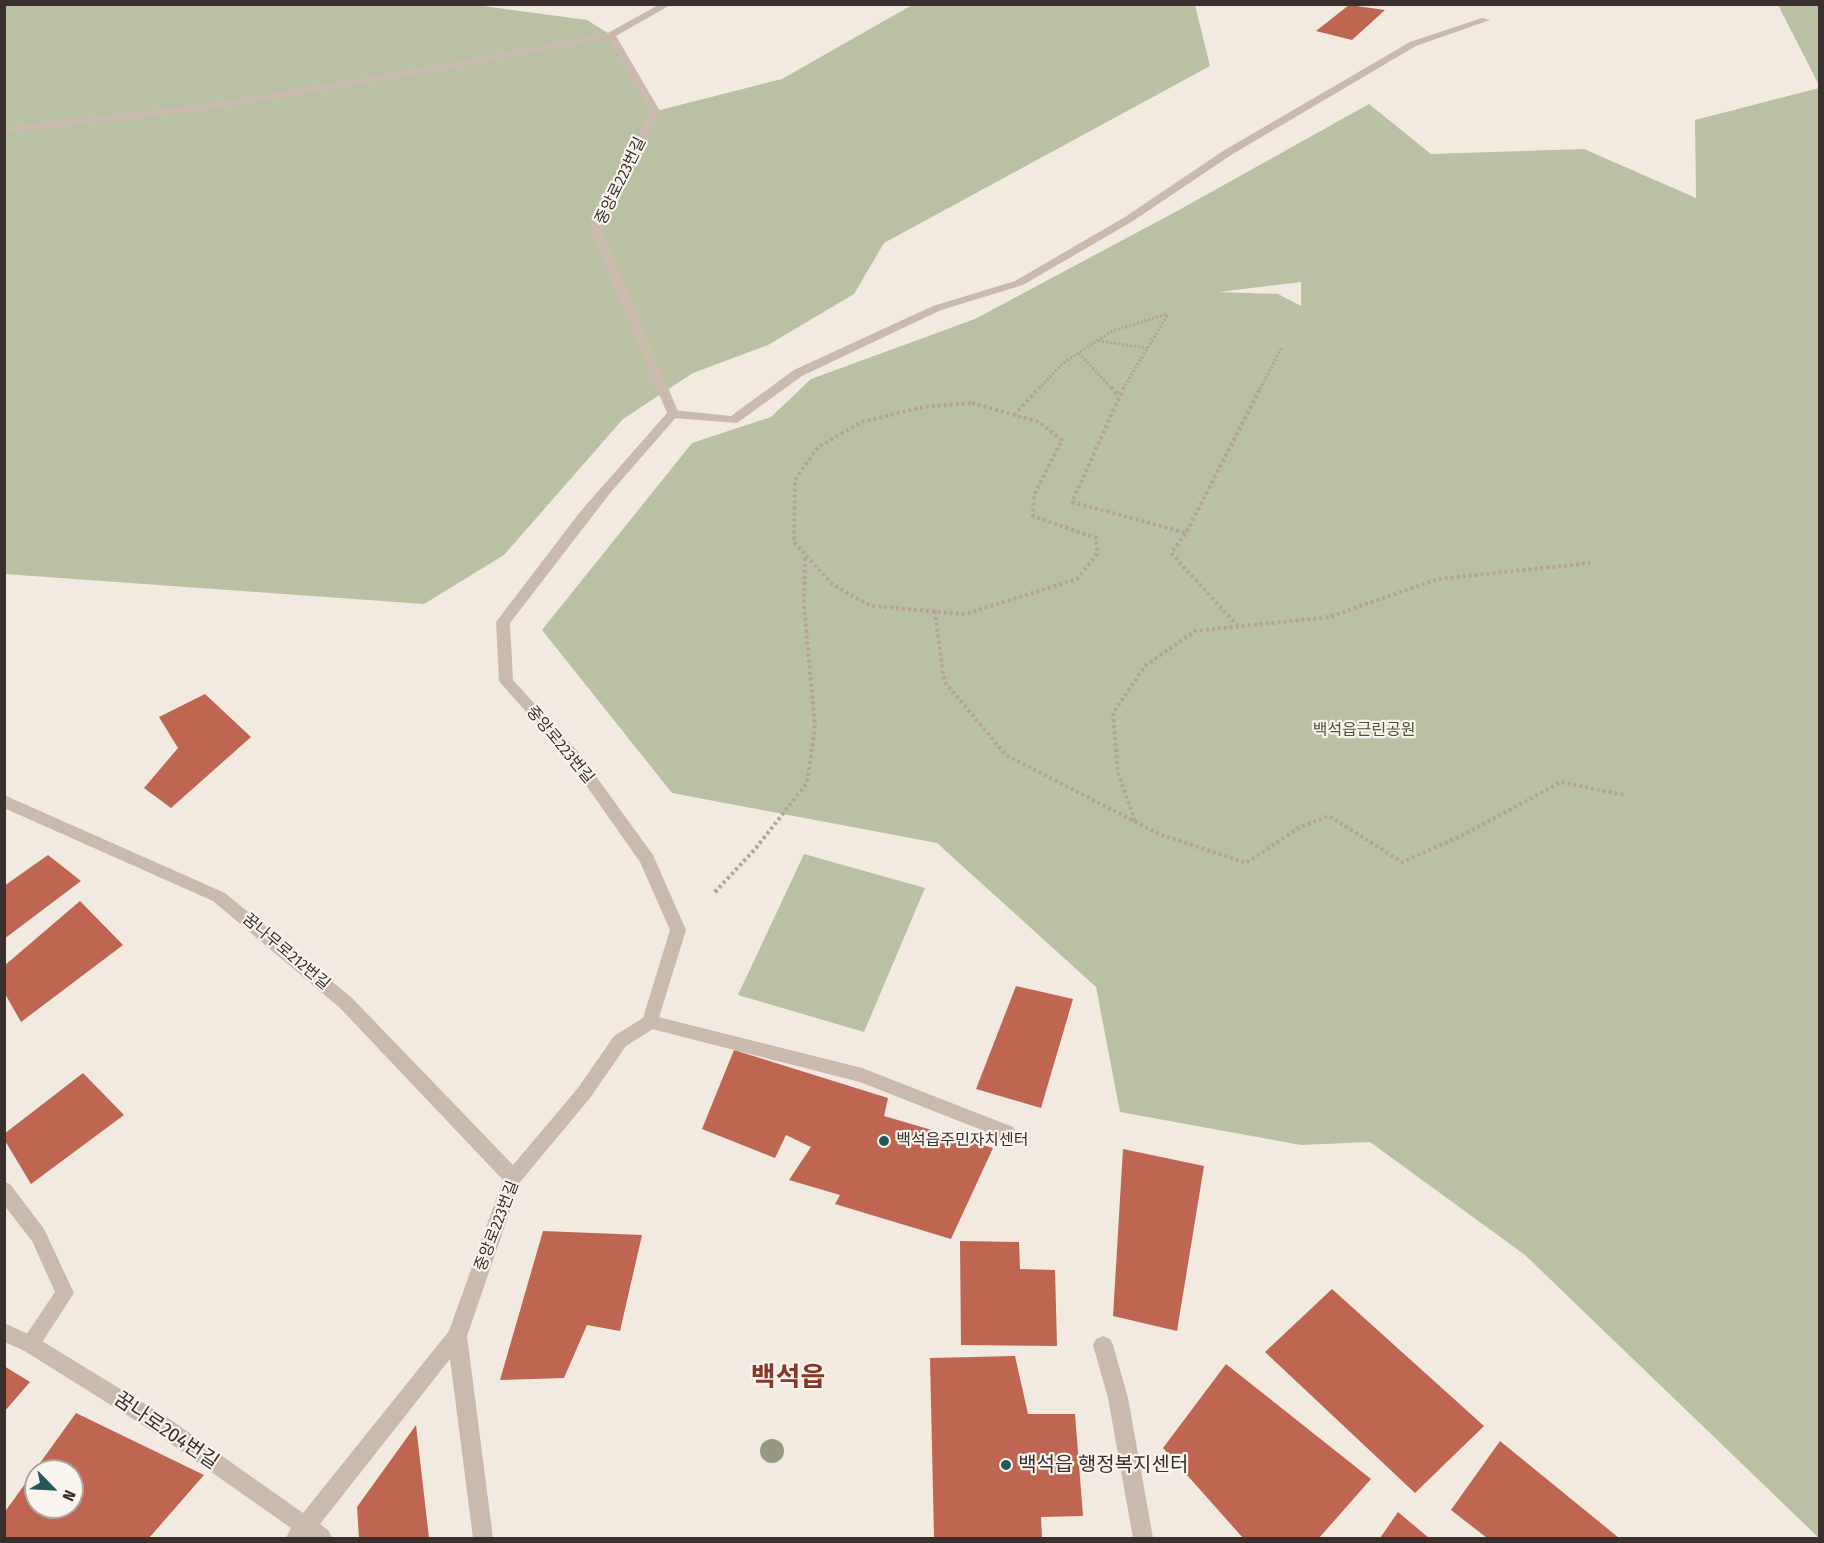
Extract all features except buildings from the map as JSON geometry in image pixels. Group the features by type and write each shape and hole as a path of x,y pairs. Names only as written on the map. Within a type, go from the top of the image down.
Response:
{"street":[{"path":"4,130 213,106 421,71 611,35 668,4"},
{"path":"673,414 734,420 798,373 937,308 1019,283 1129,219 1227,153 1413,44 1485,20"},
{"name":"중앙로223번길","path":"483,1539 457,1336 513,1178 584,1093 620,1041 650,1022 678,930 646,859 574,757 506,681 503,622 574,527 637,452 673,414 596,230 656,111 611,35"},
{"name":"꿈나무로212번길","path":"4,801 219,897 346,1003 513,1178"},
{"path":"650,1022 862,1076 1007,1132"},
{"path":"4,1190 38,1235 65,1293 30,1344"},
{"name":"꿈나로204번길","path":"4,1332 30,1344 164,1427 300,1533 322,1539"},
{"path":"300,1533 457,1336"},
{"path":"1103,1345 1118,1398 1143,1539"}],"path":[{"path":"1014,415 1062,364 1096,341 1112,331 1168,314 1119,396 1072,502 1186,533"},
{"path":"1096,341 1148,348"},
{"path":"1238,627 1172,553 1186,533 1282,347"},
{"path":"1079,353 1119,396"},
{"path":"972,403 1039,422 1062,440 1034,495 1033,516 1096,538 1097,554 1077,579 965,614 871,606 832,585 805,555 794,543 795,480 818,447 862,422 923,407 972,403"},
{"path":"715,892 756,848 807,783 815,728 804,605 805,555"},
{"path":"1136,822 1118,773 1113,713 1145,666 1195,631 1329,617 1438,579 1590,562"},
{"path":"935,611 944,681 1006,755 1159,834 1246,863 1300,827 1329,816 1402,862 1463,835 1561,782 1624,795"}],"green space":[{"path":"468,4 587,20 611,35 656,111 782,79 912,5 1195,5 1210,66 884,243 854,294 768,345 693,373 623,419 504,555 424,604 5,574 4,5"},
{"path":"1778,5 1819,5 1819,85"},
{"name":"백석읍근린공원","path":"1820,88 1819,1538 1525,1255 1370,1142 1301,1145 1120,1112 1096,987 937,843 672,793 542,630 692,443 771,417 811,379 975,319 1179,210 1369,104 1431,154 1584,149 1696,198 1695,120","holes":["1301,282 1301,306 1278,294 1218,292"]},
{"path":"804,854 925,888 864,1032 738,995"}],"place":[{"name":"백석읍주민자치센터","path":"884,1141"},
{"name":"백석읍 행정복지센터","path":"1006,1465"}],"district":[{"name":"백석읍","path":"788,1378"}]}
